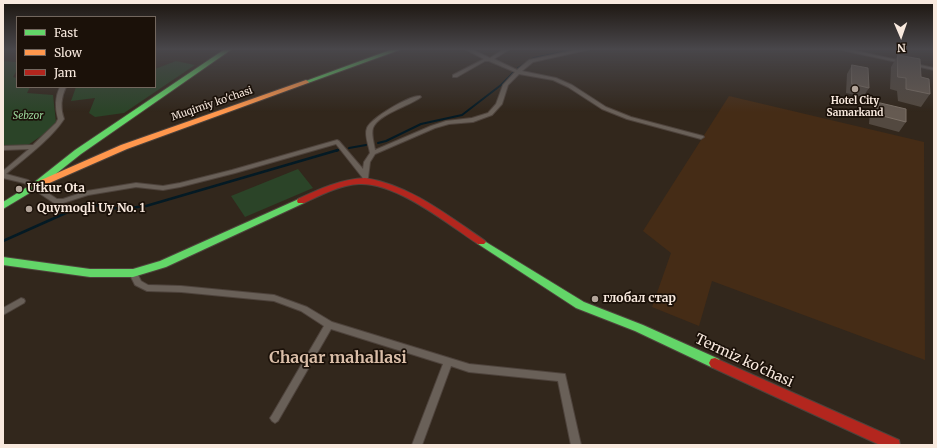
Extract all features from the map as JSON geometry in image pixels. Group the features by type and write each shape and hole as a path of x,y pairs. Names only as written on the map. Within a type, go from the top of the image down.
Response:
{"main road":[{"path":"3,206 35,186 78,152 198,70"},
{"name":"Muqimiy ko'chasi","path":"35,186 96,158 340,70"},
{"path":"3,261 90,272 122,274 133,273 163,264 316,194 365,178"},
{"name":"Termiz ko'chasi","path":"365,178 388,186 420,203 580,305 639,328 894,445"}],"street":[{"path":"455,76 466,70"},
{"path":"514,70 554,79 570,86 604,108 629,118 701,137"},
{"path":"365,178 367,162 373,153 433,127 448,122 473,120 490,114 499,104 503,89 520,70"},
{"path":"63,88 59,98 59,114 61,119 58,124 36,146 3,174 6,177 26,180 56,201 63,201 87,193 140,184 149,187 172,187 233,172 337,142 365,178"},
{"path":"373,153 370,129 376,120 418,97"},
{"path":"3,148 36,146"},
{"path":"133,273 138,283 147,288 181,289 274,298 304,309 329,325 469,368 562,377 576,445"},
{"path":"3,312 21,301"},
{"path":"275,418 329,325"},
{"path":"418,445 448,362"}],"shaded area":[{"path":"729,96 924,142 925,360 712,281 699,326 652,307 671,253 643,231"}],"green space":[{"name":"Sebzor","path":"3,70 16,70 13,77 16,78 16,88 30,88 27,93 53,95 56,122 47,132 25,147 3,148"},
{"path":"156,70 188,70 124,113 95,117 89,113 95,98 71,101 76,88 156,88"},
{"path":"298,169 313,188 245,217 231,196"}],"building":[{"path":"852,70 868,70 869,88 852,84"},
{"path":"898,70 921,70 921,77 929,79 930,94 906,89 906,78 898,77"},
{"path":"876,102 906,109 906,122 875,114"}],"waterway":[{"path":"378,143 386,141 421,124 462,115 501,85 514,72"},
{"path":"349,148 366,145"},
{"path":"3,241 86,204 121,209 146,206 338,150 336,151"}],"traffic: fast":[{"path":"3,206 35,186 78,152 198,70"},
{"path":"306,82 340,70"},
{"path":"3,261 90,273 133,273 163,264 301,201"},
{"path":"481,242 580,305 639,328 715,363"}],"traffic: slow":[{"path":"35,186 124,147 306,82"}],"traffic: jam":[{"path":"301,201 332,188 357,181 379,183 394,188 425,205 481,242"},
{"path":"715,363 894,445"}],"place":[{"name":"Hotel City Samarkand","path":"855,89"},
{"name":"Utkur Ota","path":"19,189"},
{"name":"Quymoqli Uy No. 1","path":"29,209"},
{"name":"глобал стар","path":"595,299"}],"district":[{"name":"Chaqar mahallasi","path":"338,358"}]}
